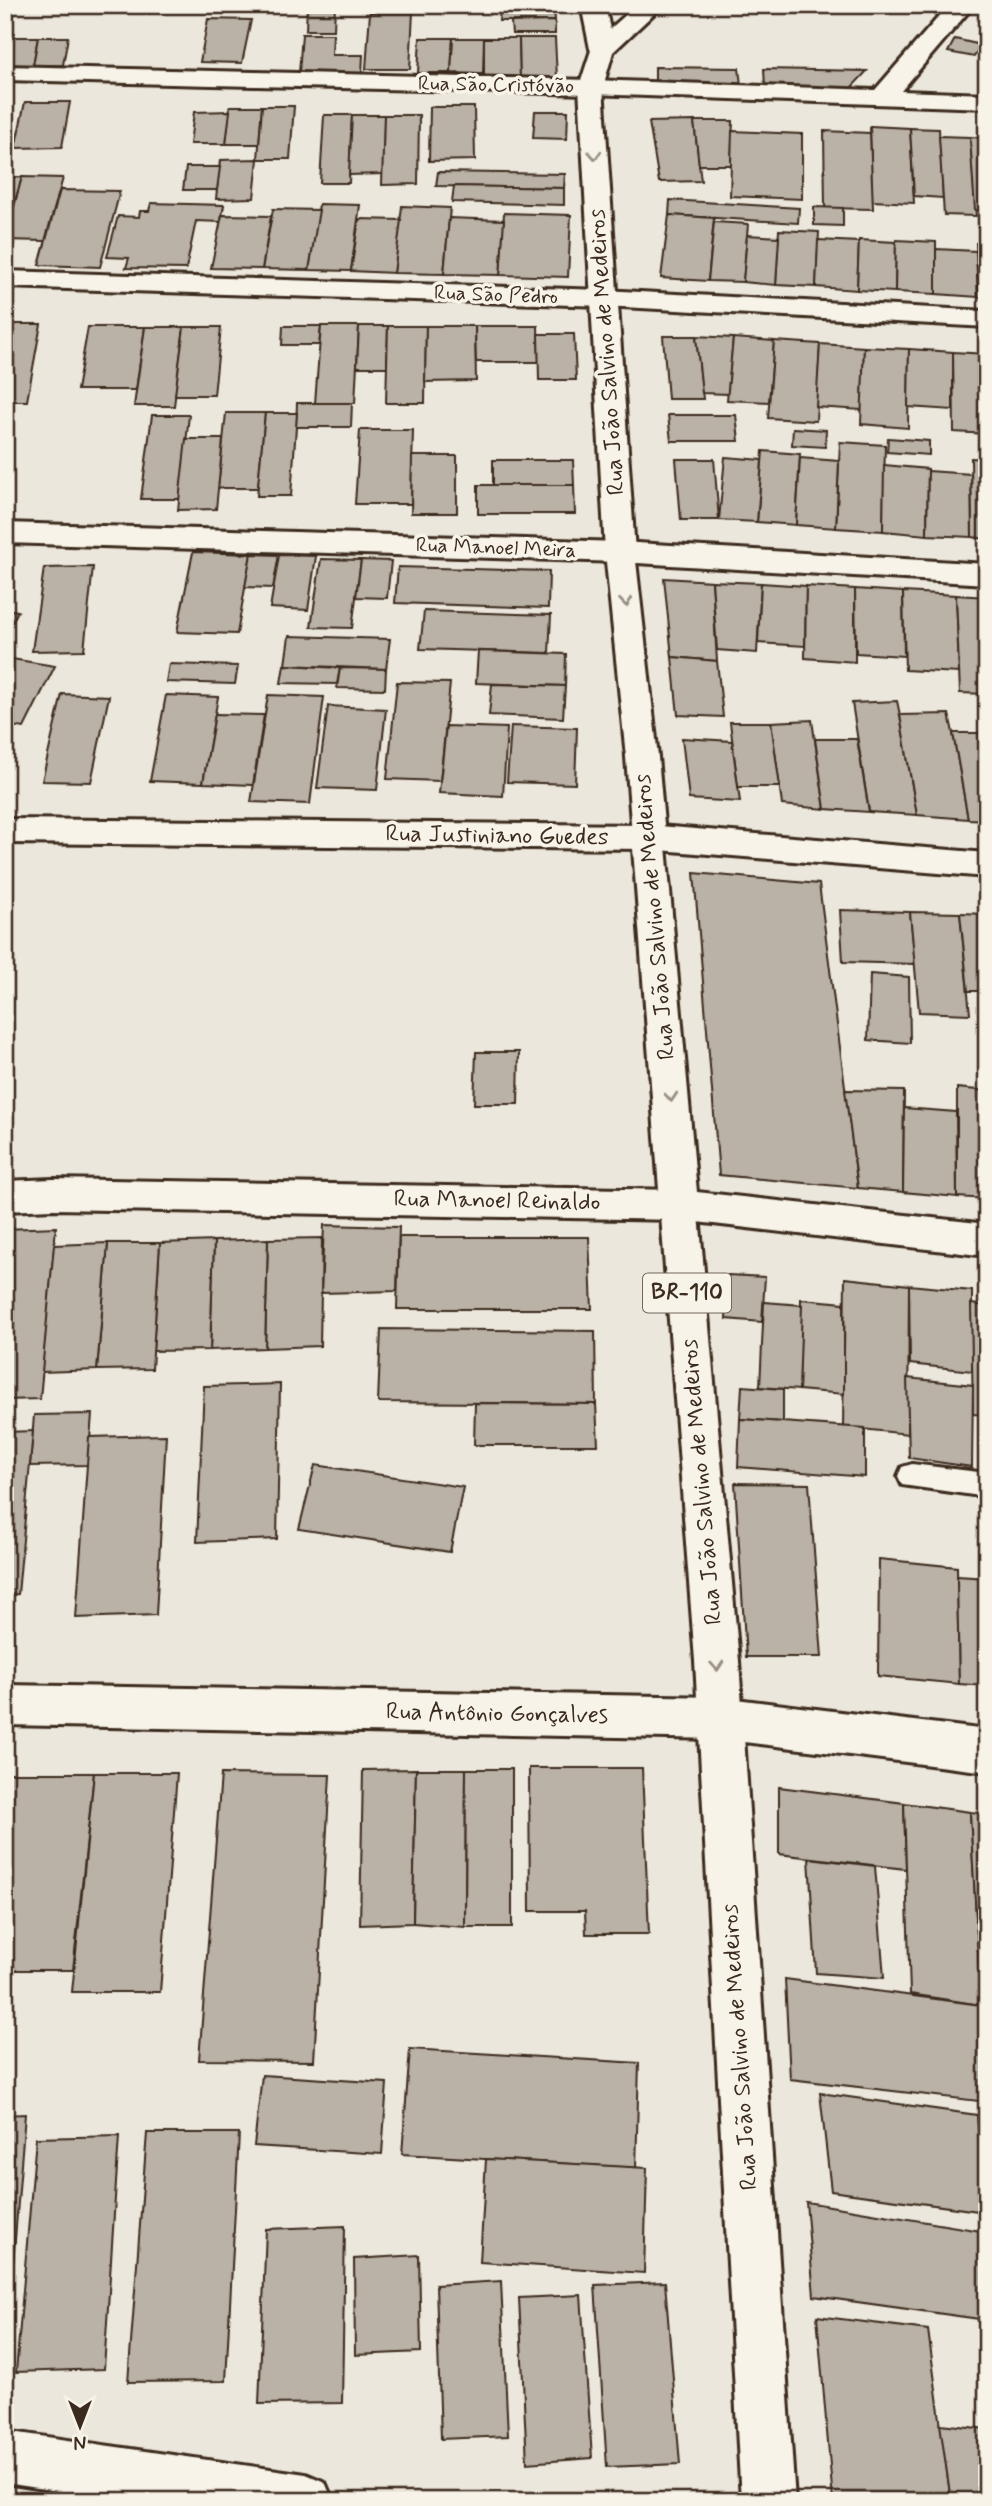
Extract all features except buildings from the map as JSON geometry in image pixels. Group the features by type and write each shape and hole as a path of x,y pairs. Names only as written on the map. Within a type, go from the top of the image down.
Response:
{"street":[{"path":"593,5 602,49"},
{"path":"602,49 651,5"},
{"path":"883,96 962,5"},
{"name":"BR-110","path":"591,87 602,49"},
{"name":"Rua São Cristóvão","path":"5,73 591,87 987,101"},
{"name":"Rua João Salvino de Medeiros","path":"591,87 620,552 642,757 720,1718 768,2501"},
{"name":"Rua São Pedro","path":"5,279 604,298 987,318"},
{"name":"Rua Manoel Meira","path":"5,533 620,552 987,574"},
{"name":"Rua Justiniano Guedes","path":"5,831 647,837 987,865"},
{"name":"Rua Manoel Reinaldo","path":"5,1196 53,1194 679,1205 987,1240"},
{"name":"Rua Antônio Gonçalves","path":"5,1705 720,1718 987,1751"},
{"path":"5,2457 306,2501"}],"lane":[{"path":"912,1476 987,1485"}]}
